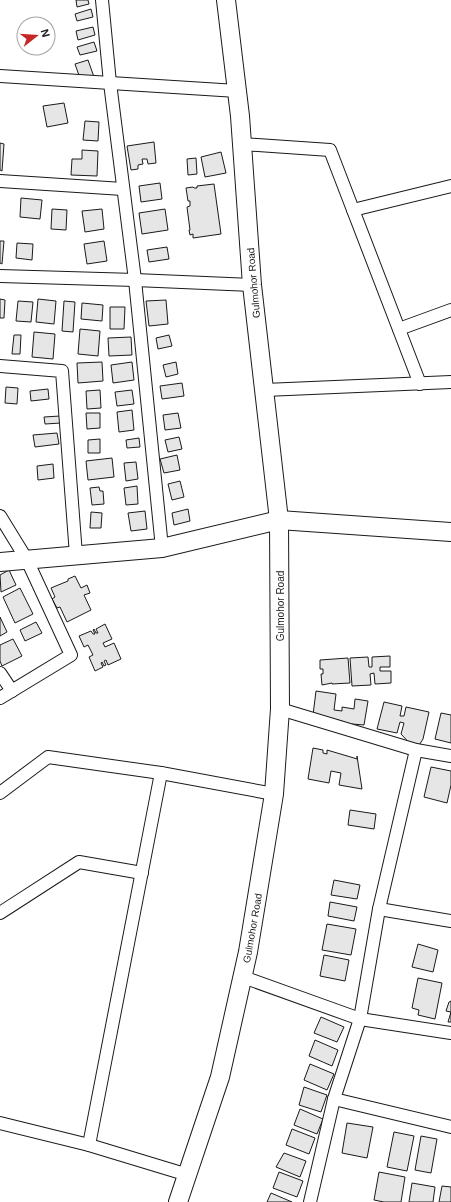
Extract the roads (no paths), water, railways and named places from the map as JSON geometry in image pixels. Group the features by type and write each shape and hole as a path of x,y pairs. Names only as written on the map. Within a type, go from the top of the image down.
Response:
{"street":[{"path":"102,0 110,83 135,280 162,548"},
{"name":"Gulmohor Road","path":"178,1202 220,1077 248,952 274,794 280,709 279,520 252,285 242,144 226,0"},
{"path":"0,76 237,91"},
{"path":"242,144 330,150 420,384"},
{"path":"0,181 123,189"},
{"path":"353,210 451,186"},
{"path":"0,276 252,285"},
{"path":"399,329 451,310"},
{"path":"0,366 62,371 76,555"},
{"path":"265,390 451,382"},
{"path":"0,516 27,560 71,655 0,698"},
{"path":"0,562 162,548 279,520 451,532"},
{"path":"0,673 12,691"},
{"path":"280,709 416,750 451,756"},
{"path":"310,1202 334,1099 360,1019 379,909 416,750"},
{"path":"0,793 48,757 161,773 274,794"},
{"path":"89,1145 161,773"},
{"path":"0,913 79,862 142,873"},
{"path":"379,909 451,922"},
{"path":"243,976 360,1019 451,1032"},
{"path":"334,1099 451,1127"},
{"path":"0,1123 89,1145 188,1175"}]}
